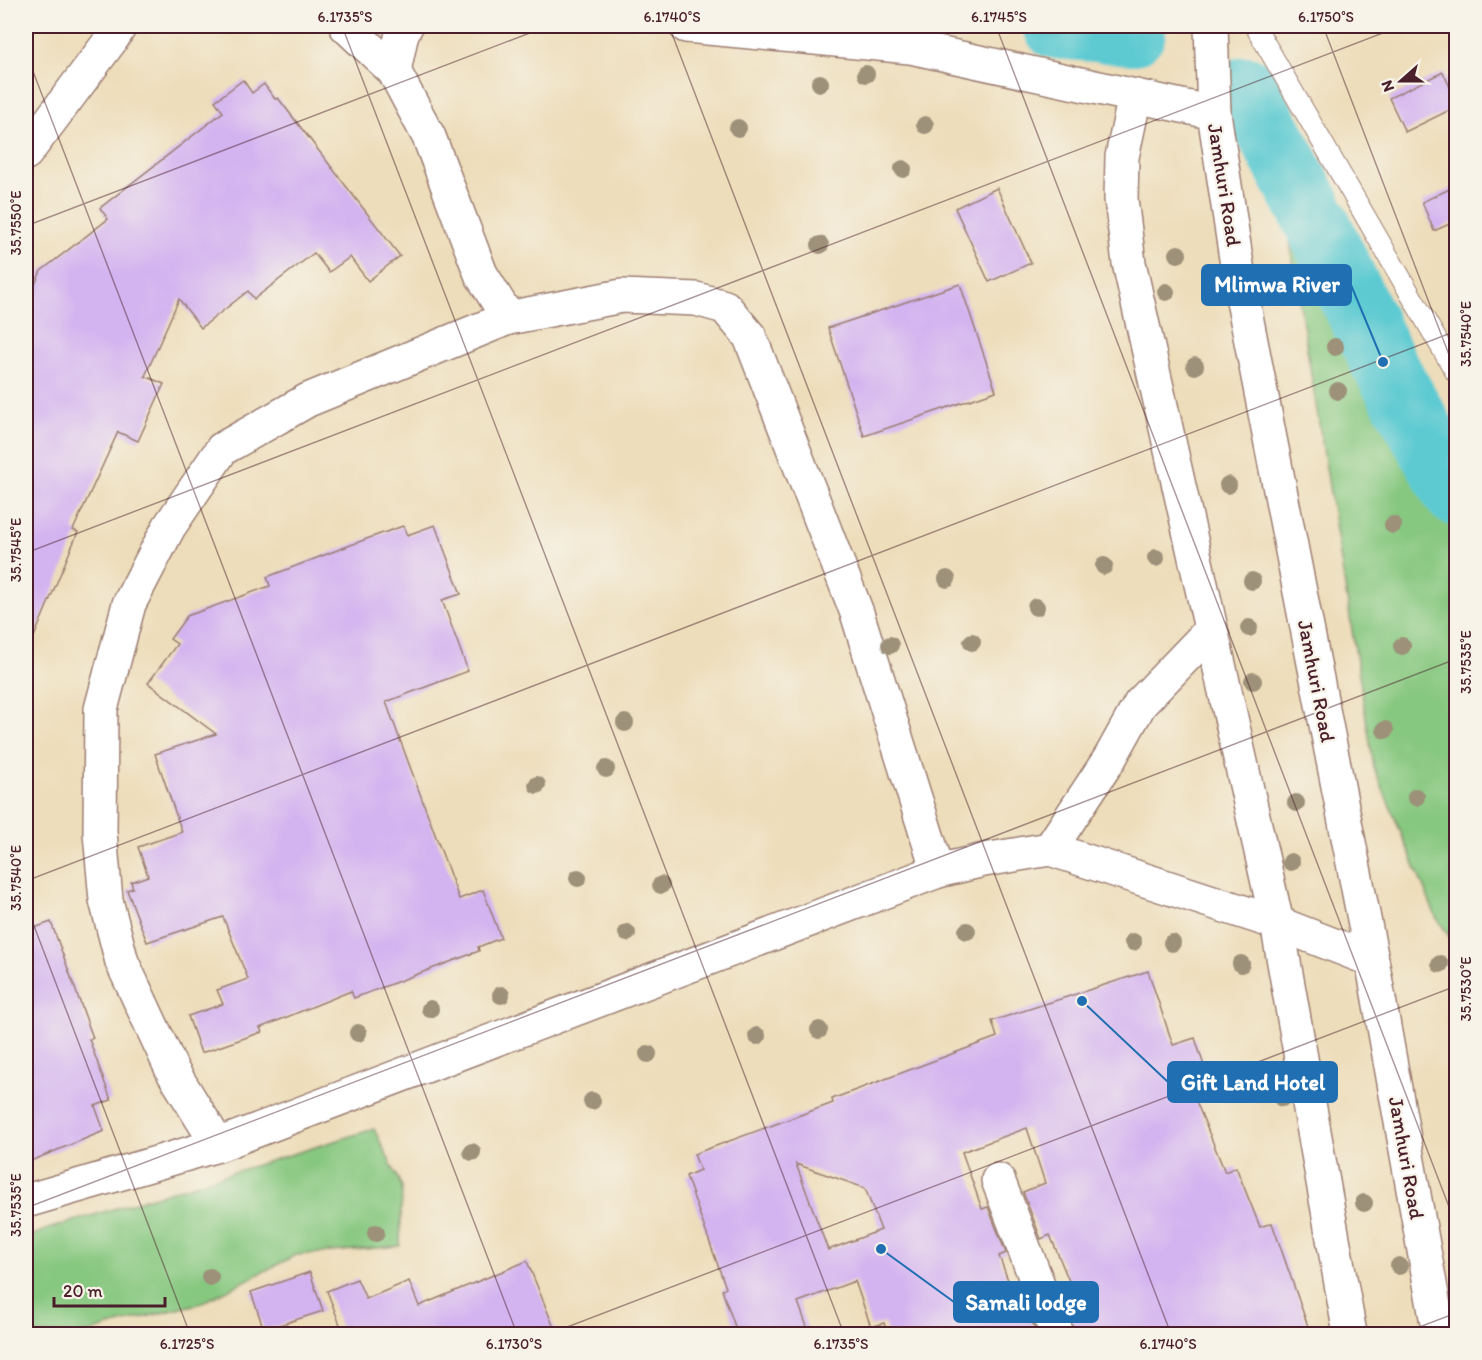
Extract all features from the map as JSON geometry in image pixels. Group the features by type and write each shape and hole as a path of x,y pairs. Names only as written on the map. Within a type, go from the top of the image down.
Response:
{"street":[{"path":"26,153 120,26"},
{"path":"346,26 394,71 429,137 481,274 508,318"},
{"path":"394,71 402,33 406,26"},
{"path":"686,26 910,47 1214,113"},
{"name":"Jamhuri Road","path":"1210,26 1214,113 1240,285 1372,960 1438,1335"},
{"path":"1135,96 1122,157 1121,189 1129,263 1277,923 1350,1335"},
{"path":"218,1145 173,1072 122,962 106,900 100,833 101,709 129,604 169,527 222,449 308,400 508,318 622,296 696,299 725,307 750,337 857,613 938,871"},
{"path":"1050,849 1110,758 1140,704 1211,630"},
{"path":"26,1201 218,1145 938,871 984,860 1050,849 1277,923 1372,960"},
{"path":"998,1180 1057,1335"}],"lane":[{"path":"1255,26 1456,373"}],"green space":[{"path":"1282,126 1318,186 1395,356 1456,463 1456,946 1436,917 1374,768 1289,236"},
{"path":"374,1129 402,1187 400,1246 296,1255 202,1303 86,1334 26,1334 26,1238 48,1229"}],"building":[{"path":"1443,72 1456,100 1456,107 1405,132 1389,98"},
{"path":"243,80 252,93 264,84 275,99 278,98 400,256 368,281 350,257 329,272 314,253 254,299 248,291 201,328 179,299 145,376 164,384 138,441 118,432 73,530 78,532 26,656 26,305 41,271 108,219 100,208 223,112 215,101"},
{"path":"1456,186 1456,221 1434,231 1422,202"},
{"path":"997,188 1031,263 989,282 955,208"},
{"path":"960,284 996,391 864,436 828,328"},
{"path":"435,525 461,594 442,600 468,671 386,702 459,899 483,890 501,938 478,947 479,951 354,998 351,991 260,1028 262,1032 201,1053 188,1016 223,1004 217,990 248,979 223,917 147,942 127,890 133,888 131,882 148,876 138,847 182,832 155,754 216,734 148,683 177,644 170,639 187,616 270,586 267,577 369,538 403,526 407,535"},
{"path":"51,922 93,1038 89,1039 111,1100 95,1106 104,1131 26,1163 26,931"},
{"path":"1148,971 1173,1045 1195,1038 1212,1090 1194,1096 1225,1172 1236,1167 1260,1227 1272,1223 1311,1335 1075,1335 1063,1297 1074,1293 1050,1235 1041,1239 1023,1192 1045,1183 1027,1128 962,1152 982,1209 988,1207 1006,1253 999,1256 1020,1312 1027,1309 1037,1335 888,1335 884,1323 871,1327 855,1281 798,1302 810,1335 738,1335 722,1290 726,1288 686,1176 700,1170 694,1154 833,1103 832,1099 997,1037 992,1021","holes":["796,1164 865,1188 881,1230 828,1250"]},
{"path":"527,1261 557,1335 344,1335 327,1291 357,1279 366,1299 409,1281 419,1306"},
{"path":"310,1272 323,1311 264,1330 251,1292"}],"waterway":[{"path":"1056,26 1133,32"},
{"path":"1246,89 1309,206 1383,362 1456,493"}],"place":[{"name":"Mlimwa River","path":"1383,362"},
{"name":"Gift Land Hotel","path":"1082,1001"},
{"name":"Samali lodge","path":"881,1249"}]}
